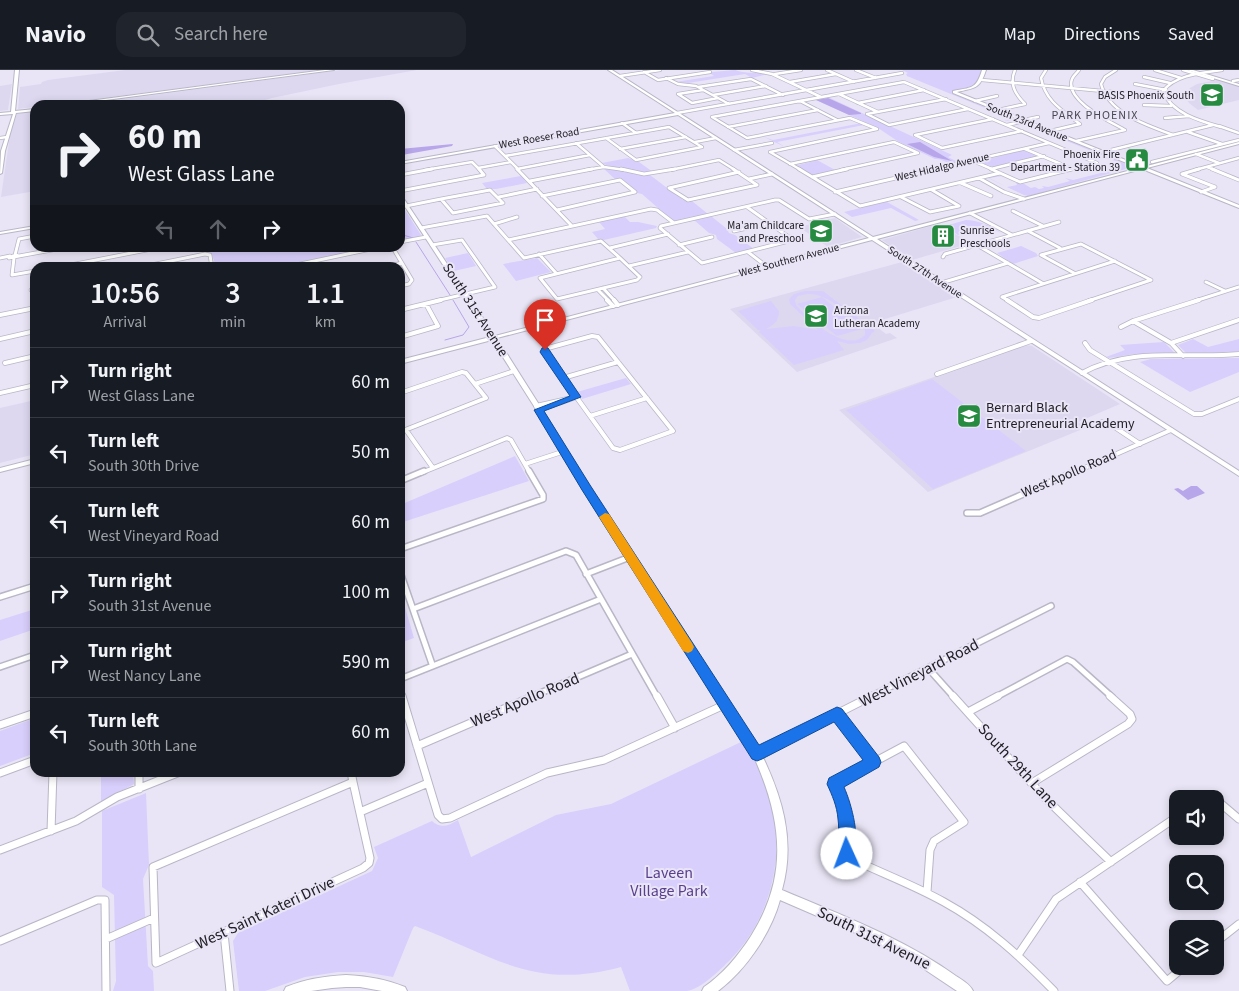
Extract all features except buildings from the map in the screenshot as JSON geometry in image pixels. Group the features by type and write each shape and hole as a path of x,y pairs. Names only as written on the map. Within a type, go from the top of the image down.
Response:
{"main road":[{"path":"0,173 1,154 4,151 15,114 13,112 17,70"},
{"path":"104,100 332,70"},
{"name":"South 27th Avenue","path":"610,70 1239,474"},
{"path":"982,80 984,70"},
{"path":"1189,70 1239,85"},
{"name":"South 23rd Avenue","path":"982,80 974,87 954,92 1239,207"},
{"path":"0,113 30,110"},
{"path":"0,145 10,115 13,112"},
{"name":"West Roeser Road","path":"405,162 678,114"},
{"name":"West Southern Avenue","path":"405,361 1228,146 1239,141"},
{"name":"South 31st Avenue","path":"406,206 493,337 565,451 586,488 757,754"},
{"path":"0,233 30,228"},
{"path":"0,466 30,457"},
{"path":"0,470 30,462"},
{"path":"708,991 732,971 754,944 766,924 777,893 782,869 781,818 775,794 757,754"},
{"name":"South 31st Avenue","path":"777,893 905,951 942,972 967,991"},
{"path":"293,990 322,983 350,981 385,984 401,991"}],"street":[{"path":"620,76 660,70"},
{"path":"752,70 774,75 820,97"},
{"path":"774,75 802,70"},
{"path":"827,70 855,82"},
{"path":"857,70 876,78"},
{"name":"West Roeser Road","path":"678,114 902,73 895,70"},
{"path":"998,110 1024,104 1015,92 1012,82 1015,70"},
{"path":"1046,70 1041,78 1043,91 1052,103 1080,124 1050,131"},
{"path":"1076,142 1125,130 1088,109 1075,96 1071,88 1071,79 1079,70"},
{"path":"1116,70 1103,78 1101,84 1102,91 1111,103 1123,112 1173,135"},
{"path":"1157,70 1186,79"},
{"path":"1183,70 1213,79"},
{"path":"1134,84 1165,89 1172,83 1222,70"},
{"path":"644,72 656,80 709,71"},
{"path":"790,82 836,74"},
{"path":"1144,77 1172,83"},
{"path":"666,78 678,84 698,87 751,79 783,95"},
{"path":"982,80 1166,97"},
{"path":"1233,81 1239,80"},
{"path":"972,160 991,169 1000,173 1019,182 1097,163 903,82 712,117 747,138 853,118 877,130 770,152 860,206 1000,173"},
{"path":"713,95 766,86"},
{"path":"698,87 729,104"},
{"path":"1165,89 1166,97 1174,106 1191,116 1239,133"},
{"path":"703,90 678,94 692,103 718,98"},
{"path":"858,102 924,90"},
{"path":"838,94 878,112"},
{"path":"976,101 997,96"},
{"path":"946,99 868,114 887,124 968,108"},
{"path":"799,101 838,120"},
{"path":"1144,105 1174,106"},
{"path":"728,127 818,110"},
{"path":"1165,118 1191,116"},
{"path":"1006,124 1038,117"},
{"path":"993,119 915,136 941,148 1022,131"},
{"path":"622,123 636,133"},
{"path":"1103,152 1215,125"},
{"path":"505,156 576,143 670,127 702,147 636,160 606,138"},
{"path":"1187,132 1228,146"},
{"path":"759,135 782,149"},
{"path":"1,138 7,137"},
{"path":"620,149 686,137"},
{"path":"695,142 716,138"},
{"name":"West Southern Avenue","path":"1152,162 1239,141"},
{"path":"733,149 770,142"},
{"path":"790,164 896,142 918,153 811,178"},
{"name":"West Hidalgo Avenue","path":"835,192 1050,142"},
{"path":"576,143 604,167"},
{"path":"495,146 572,226"},
{"path":"1024,148 1073,169"},
{"path":"1196,154 1220,163"},
{"path":"517,169 590,155"},
{"path":"991,169 1044,156"},
{"path":"1173,157 1178,159"},
{"path":"1201,192 1215,187 1182,174 1239,158"},
{"path":"530,182 604,167 617,167 638,173 650,174 719,160 739,172 757,185 688,200 669,188 670,186 739,172"},
{"path":"1231,160 1239,163"},
{"path":"405,175 472,162 484,175 405,190"},
{"path":"478,168 511,162"},
{"path":"1206,167 1239,180"},
{"path":"749,179 772,174"},
{"path":"980,178 1004,192 1026,199"},
{"path":"542,196 620,180 635,193 557,210"},
{"path":"961,182 991,196"},
{"path":"499,197 537,189"},
{"path":"901,197 932,212 959,206 931,189"},
{"path":"406,206 441,199 490,190 503,203 452,213 441,199"},
{"path":"747,207 793,240 702,263 660,227 674,223 747,207 779,200 812,219 835,214"},
{"path":"508,240 654,209 674,223"},
{"path":"1013,211 1044,226"},
{"path":"970,213 1012,236"},
{"path":"421,228 486,216 524,258 601,241 621,258 639,278 557,300 540,278 621,258"},
{"path":"494,224 517,217"},
{"path":"943,257 945,254 1059,222"},
{"path":"734,231 770,223"},
{"path":"1028,231 1060,248"},
{"path":"610,248 668,234"},
{"path":"30,237 19,239 12,275 30,272"},
{"path":"405,241 426,237"},
{"path":"680,244 712,237"},
{"path":"405,309 495,287 461,240 432,246"},
{"path":"1074,273 1041,255 1079,243 1115,261 1151,280 1038,318 1002,297 1115,261"},
{"path":"977,245 1042,283"},
{"path":"0,259 41,252"},
{"path":"85,262 136,252"},
{"path":"308,262 357,252"},
{"path":"629,266 688,252"},
{"path":"746,252 764,267"},
{"path":"167,262 208,254 210,262"},
{"path":"540,254 556,273"},
{"path":"941,283 1008,264"},
{"path":"405,269 412,282 405,284"},
{"path":"1206,282 1226,292"},
{"path":"1121,328 1133,321 1239,287"},
{"path":"603,288 616,306"},
{"path":"598,290 616,306"},
{"path":"405,336 438,326 426,304"},
{"path":"0,316 30,309"},
{"path":"1171,344 1239,320"},
{"path":"1133,321 1171,344 1183,356"},
{"path":"0,339 30,332"},
{"path":"596,336 672,428 672,431 616,450 562,378 545,350 596,336"},
{"path":"937,374 1031,341"},
{"path":"1085,343 1090,350 1110,363 1196,414 1202,414 1239,399"},
{"path":"1082,373 1130,358 1219,357 1239,354"},
{"path":"5,363 30,357"},
{"path":"562,378 618,362"},
{"path":"475,384 514,371"},
{"path":"405,391 462,372 486,398 405,430"},
{"path":"0,393 30,386"},
{"path":"538,408 576,397"},
{"path":"590,416 647,398"},
{"path":"1232,402 1239,406"},
{"path":"1102,422 1113,426 1140,444"},
{"name":"West Apollo Road","path":"967,514 980,513 1171,430"},
{"path":"405,433 433,468"},
{"path":"405,479 507,438 511,440 543,495 543,499 405,547"},
{"path":"525,464 565,451"},
{"path":"413,609 566,551 572,552 576,555 675,728"},
{"path":"586,574 630,557"},
{"path":"405,586 432,664"},
{"path":"0,597 30,588"},
{"path":"405,677 432,664 601,599"},
{"name":"West Vineyard Road","path":"757,754 1051,606"},
{"name":"West Apollo Road","path":"417,746 632,654"},
{"path":"0,667 30,657"},
{"path":"968,712 1067,659 1074,662 1132,718 1128,724 1032,784"},
{"name":"South 29th Lane","path":"928,668 1032,784 1110,862"},
{"path":"405,706 438,814 442,819 450,818 547,773 604,760 724,705"},
{"path":"0,725 30,714"},
{"path":"837,714 874,762"},
{"path":"926,892 930,850 934,842 964,822 904,746 835,784 843,802 846,820 847,854 850,858 926,892 962,912 1018,955 1054,991"},
{"path":"0,773 30,762"},
{"path":"51,831 53,777"},
{"path":"139,777 140,788"},
{"path":"0,850 76,821 108,802 168,777"},
{"path":"352,777 360,812 428,782"},
{"path":"106,939 154,918 153,867 353,782"},
{"path":"1224,806 1239,820"},
{"name":"West Saint Kateri Drive","path":"154,918 156,964 363,868 369,863 370,858 360,812"},
{"path":"1018,955 1056,899 1169,822"},
{"path":"1080,882 1167,981 1174,975"},
{"path":"0,941 97,900 105,900 106,991"},
{"path":"1224,936 1239,924"},
{"path":"224,933 230,991"}],"shaded area":[{"path":"125,70 319,70 87,100 30,100 30,107 18,109 20,87 41,84 48,80"},
{"path":"341,70 417,70 265,100 116,100"},
{"name":"BASIS Phoenix South","path":"1217,80 1239,86 1239,100 1198,110 1184,96 1190,88 1197,84"},
{"path":"12,84 8,110 0,111 0,86"},
{"path":"828,98 861,114 849,115 816,100"},
{"path":"30,112 30,192 1,197 10,135 17,114"},
{"path":"920,142 952,161 934,157 907,144"},
{"path":"453,144 452,146 405,154 405,149"},
{"path":"835,218 862,237 828,247 799,227"},
{"path":"938,224 971,243 912,260 882,240"},
{"name":"Arizona Lutheran Academy","path":"902,262 957,297 872,323 886,334 890,333 897,338 797,372 730,309"},
{"name":"Bernard Black Entrepreneurial Academy","path":"1026,345 1032,346 1120,404 1078,422 1085,428 928,492 839,410"},
{"path":"30,401 30,455 0,463 0,408"},
{"path":"1191,486 1197,486 1205,493 1188,500 1174,489 1178,488 1183,491"}],"green space":[{"path":"735,70 768,74 752,78 745,74 688,83 675,82 714,76 710,73 712,72"},
{"path":"902,70 982,70 979,82 975,86 951,93 1017,120 1004,121 1012,119 907,76 906,74 908,73"},
{"path":"828,97 952,155 948,157 958,162 950,163 935,159 899,142 878,128 814,99"},
{"path":"1023,122 1133,167 1028,196 1007,187 1021,183 1031,188 1039,189 1044,188 1042,186 1048,187 1070,181 1065,178 1073,180 1121,168 1119,162 1102,157 1104,156 1024,124 1013,124"},
{"path":"862,123 873,129 864,125 777,142 785,147 764,137 773,140"},
{"path":"1023,150 1038,156 993,167 978,162"},
{"path":"628,158 639,162 653,172 642,172 602,163"},
{"path":"817,160 837,171 811,175 795,166"},
{"path":"603,168 615,168 640,175 650,175 683,200 692,201 708,214 674,222 642,194 637,193 623,180 616,180"},
{"path":"995,175 1003,176 989,178 1006,187 988,178"},
{"path":"521,176 527,183 487,189 482,183"},
{"path":"885,202 919,220 915,221 891,208 852,217 844,212"},
{"path":"405,210 421,235 420,237 405,240"},
{"path":"624,216 630,222 657,226 656,228 604,240 598,239 592,232 605,229 599,222"},
{"path":"711,216 727,229 729,233 735,235 754,249 736,253 717,239 716,235 709,233 694,220"},
{"path":"966,220 984,224 1001,233 991,228 976,229 958,235 945,226"},
{"path":"1021,246 1036,253 1038,256 1013,264 997,253"},
{"path":"349,252 299,262 214,262 212,254 207,253"},
{"path":"468,253 476,266 454,271 445,258"},
{"path":"537,258 551,272 516,281 503,264"},
{"path":"805,291 823,291 875,331 867,340 860,343 849,344 837,341 844,350 794,365 759,332 760,330 738,311 771,301 779,311 779,315 775,323 766,329 794,326 818,330 790,304 789,299 794,294","holes":["815,295 829,300 843,310 862,326 865,335 857,340 848,340 838,338 819,326 796,305 795,300 798,296"]},
{"path":"822,297 862,329 837,336 797,304"},
{"path":"1193,339 1208,347 1239,339 1239,351 1223,354 1187,354 1178,345"},
{"path":"1164,342 1176,354 1135,354 1106,357 1125,350 1120,345"},
{"path":"1239,358 1239,372 1190,392 1140,362 1151,359"},
{"path":"626,378 631,384 582,399 577,392"},
{"path":"932,379 1026,451 933,489 846,410"},
{"path":"515,456 529,481 405,521 405,503"},
{"path":"405,607 414,638 405,641"},
{"path":"30,611 30,631 0,641 0,620"},
{"path":"30,720 30,755 0,766 0,731"},
{"name":"Laveen Village Park","path":"743,741 761,772 771,800 776,849 774,873 768,897 759,920 746,941 710,979 692,990 630,991 621,967 590,973 562,975 537,972 491,958 415,926 393,977 364,972 338,972 305,977 265,991 239,991 233,941 238,933 372,871 378,858 374,847 432,821 438,825 445,826 458,820 471,857 556,815 611,804"},
{"path":"101,777 133,777 134,784 101,802"},
{"path":"146,793 149,865 143,879 148,966 153,971 154,991 113,991 116,981 114,895 102,887 102,811"}],"waterway":[{"path":"405,236 413,238"},
{"path":"416,242 450,295"},
{"path":"445,340 463,335 469,327 453,300"}],"slow traffic":[{"path":"605,517 688,647"}],"place":[{"name":"BASIS Phoenix South","path":"1212,95"},
{"name":"Phoenix Fire Department - Station 39","path":"1137,160"},
{"name":"Ma'am Childcare and Preschool","path":"821,231"},
{"name":"Sunrise Preschools","path":"943,236"},
{"name":"Arizona Lutheran Academy","path":"816,316"},
{"name":"Bernard Black Entrepreneurial Academy","path":"969,416"}],"district":[{"name":"PARK PHOENIX","path":"1095,115"}],"route":[{"path":"545,350 544,352 576,397 539,410 586,488 757,754 837,714 874,762 835,784 843,802 846,820 847,854"}]}
